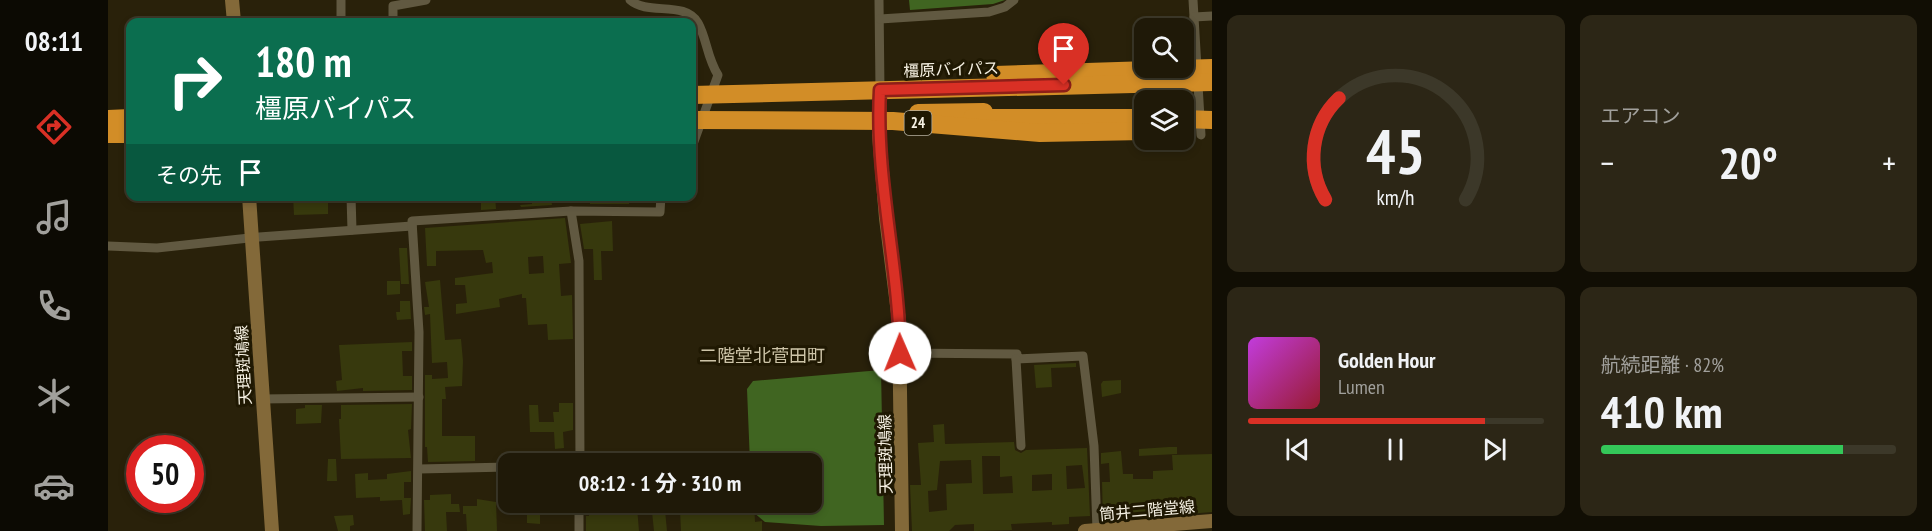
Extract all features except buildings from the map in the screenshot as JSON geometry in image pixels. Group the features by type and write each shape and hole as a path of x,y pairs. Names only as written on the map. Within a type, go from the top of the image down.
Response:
{"highway":[{"path":"748,102 981,76 1212,68"},
{"name":"橿原バイパス","path":"696,95 1207,86"},
{"path":"696,104 1119,93 1207,86"},
{"path":"696,123 1134,109"},
{"path":"108,119 126,118"},
{"name":"24","path":"696,123 879,119 1134,118"},
{"name":"24","path":"696,123 893,121 1040,133 1134,131"},
{"path":"108,134 126,134"}],"main road":[{"path":"232,0 234,18"},
{"name":"天理斑鳩線","path":"880,90 879,119 886,218 899,321 902,531"},
{"name":"天理斑鳩線","path":"249,201 261,399 272,531"},
{"name":"筒井二階堂線","path":"1085,531 1212,521"}],"street":[{"path":"341,0 341,18"},
{"path":"393,18 393,6 426,0"},
{"path":"879,0 880,90"},
{"path":"880,19 989,12 1005,7 1014,0"},
{"path":"1193,0 1207,86 1201,124"},
{"path":"635,2 682,10 694,18"},
{"path":"1194,17 1212,16"},
{"path":"696,20 709,61 718,75 712,95 696,119"},
{"path":"351,201 352,230"},
{"path":"417,531 419,332 412,221 571,211 660,212 661,201"},
{"path":"571,211 579,261 580,453"},
{"path":"108,246 158,248 252,237 412,226"},
{"path":"900,353 1017,354 1021,446"},
{"path":"1016,359 1083,356 1094,446 1097,530"},
{"path":"261,399 419,397"},
{"path":"419,470 498,467"},
{"path":"579,513 579,531"}],"shaded area":[{"path":"909,0 1005,0 993,4 910,10"},
{"path":"881,370 884,525 821,526 765,522 754,513 822,513 822,453 750,453 747,389 753,381"}],"district":[{"name":"二階堂北菅田町","path":"762,356"}],"route":[{"path":"900,353 899,321 886,218 879,135 880,90 1064,85"}]}
